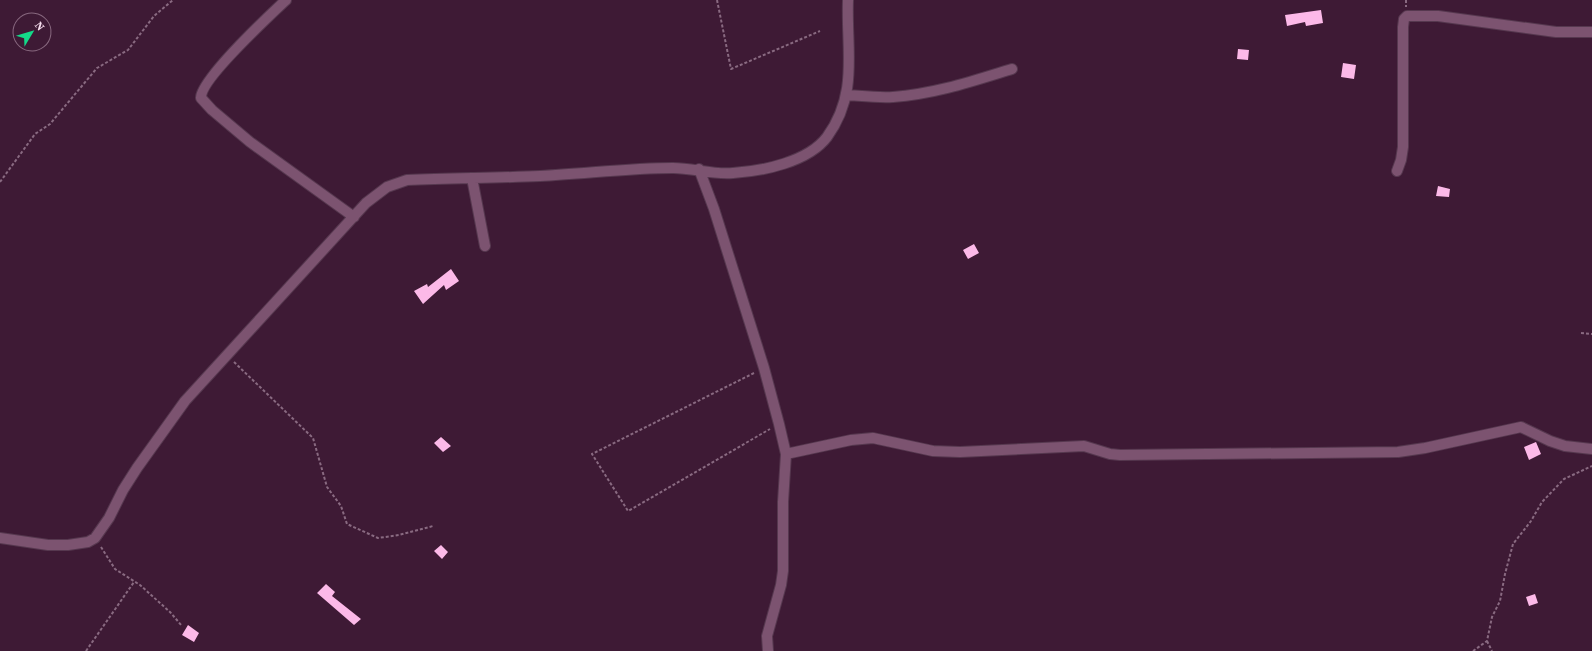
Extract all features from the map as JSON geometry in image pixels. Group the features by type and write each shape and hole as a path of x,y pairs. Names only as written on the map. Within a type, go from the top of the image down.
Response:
{"street":[{"path":"286,0 226,61 202,89 201,98 212,110 250,142 354,217"},
{"path":"0,538 48,545 68,545 88,542 95,538 109,518 123,490 140,462 185,401 226,354 366,203 387,187 407,180 540,176 673,168 699,169 733,174 799,158 815,150 826,138 839,116 847,95 850,72 848,0"},
{"path":"1397,171 1401,160 1403,147 1403,27 1404,19 1407,16 1438,16 1556,32 1592,32"},
{"path":"847,95 892,97 925,93 953,88 1012,69"},
{"path":"699,169 714,209 764,368 780,424 786,454 783,571 781,585 767,636 768,651"},
{"path":"472,178 485,246"},
{"path":"786,454 851,440 873,438 928,450 947,452 1084,446 1110,454 1120,455 1398,452 1432,447 1521,427 1550,441 1565,446 1592,449"}],"path":[{"path":"0,182 35,134 50,124 97,68 128,50 154,16 173,0"},
{"path":"717,0 731,69 820,31"},
{"path":"1581,332 1592,334"},
{"path":"226,354 313,438 327,487 341,506 347,524 378,538 399,535 433,526"},
{"path":"764,368 592,454 628,511 780,424"},
{"path":"1492,651 1487,641 1492,617 1500,601 1513,544 1531,521 1542,502 1564,479 1592,466"},
{"path":"95,538 115,569 134,582 170,612 182,626"},
{"path":"86,651 134,582"},
{"path":"1473,651 1487,641"}],"building":[{"path":"1321,10 1323,23 1306,26 1305,22 1287,26 1285,15"},
{"path":"1238,49 1249,50 1248,60 1237,59"},
{"path":"1343,63 1356,65 1354,79 1341,77"},
{"path":"1438,186 1450,189 1449,197 1436,196"},
{"path":"974,244 979,253 968,259 963,250"},
{"path":"451,269 459,281 446,290 444,285 423,304 414,291 427,284 428,287"},
{"path":"441,437 451,446 443,452 434,443"},
{"path":"1536,442 1541,454 1529,460 1524,447"},
{"path":"441,545 448,552 442,559 434,551"},
{"path":"326,584 335,592 332,596 361,619 354,625 317,593"},
{"path":"1535,594 1538,603 1529,606 1526,597"},
{"path":"188,625 199,633 194,642 182,635"}]}
